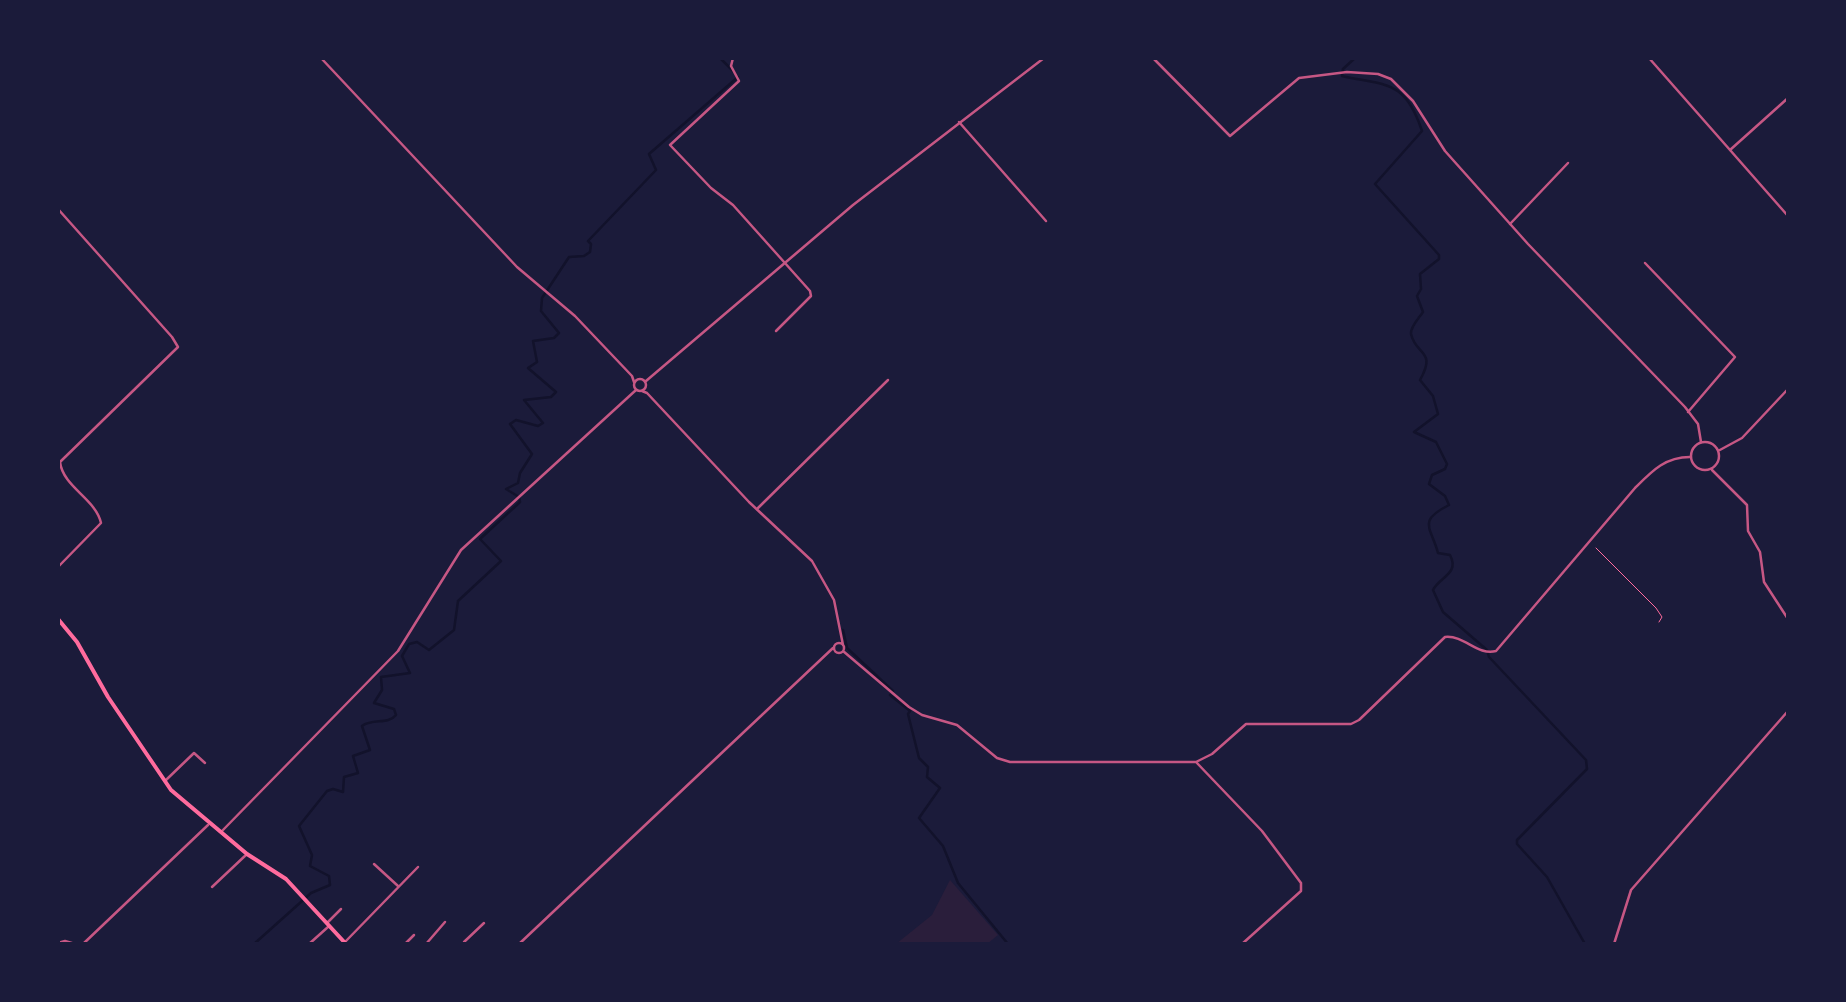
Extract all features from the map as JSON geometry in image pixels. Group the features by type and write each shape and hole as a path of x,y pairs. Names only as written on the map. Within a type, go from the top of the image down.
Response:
{"main road":[{"path":"58,619 178,798 246,854 279,874 345,944"}],"street":[{"path":"321,58 453,200 547,294 582,323 632,376 636,390"},
{"path":"733,58 739,81 670,145 806,286 810,296 776,331"},
{"path":"220,833 398,651 454,559 520,494 786,262 1044,58"},
{"path":"1153,58 1230,136 1293,80 1304,76 1338,72 1378,74 1397,83 1413,100 1434,136 1510,224 1688,412 1698,424 1701,442"},
{"path":"1648,58 1788,216"},
{"path":"1652,64 1660,58"},
{"path":"1730,150 1788,98"},
{"path":"959,122 1046,220"},
{"path":"1510,224 1568,163"},
{"path":"58,209 178,348 60,462 63,474 98,513 101,523 58,567"},
{"path":"1645,262 1735,358 1688,412"},
{"path":"519,944 842,645 834,600 824,577 639,378 632,376"},
{"path":"634,382 639,378"},
{"path":"757,509 888,380"},
{"path":"1718,451 1742,438 1788,389"},
{"path":"1690,456 1694,447 1708,442 1718,451 1719,458 1712,470"},
{"path":"1690,456 1700,470 1712,470 1747,505 1748,531 1760,552 1764,582 1788,619"},
{"path":"835,650 909,708 957,725 998,758 1010,762 1196,762 1212,754 1246,724 1351,724 1359,720 1445,637 1462,638 1488,652 1655,468 1690,456"},
{"path":"835,650 839,638"},
{"path":"1614,944 1631,890 1788,711"},
{"path":"165,782 194,753 205,763"},
{"path":"1196,762 1262,831 1301,883 1300,891 1242,944"},
{"path":"83,944 209,824"},
{"path":"212,887 246,854"},
{"path":"374,864 400,886"},
{"path":"345,944 418,867"},
{"path":"309,944 341,909"},
{"path":"426,944 445,922"},
{"path":"466,944 484,923"},
{"path":"405,944 414,935"},
{"path":"58,942 75,944"}],"path":[{"path":"1588,541 1660,613 1659,622"}],"shaded area":[{"path":"950,880 998,935 987,944 896,944 932,915"}],"waterway":[{"path":"720,58 733,71"},
{"path":"1355,58 1343,69 1342,76 1382,84 1401,93 1422,131 1375,184 1439,255 1420,274 1421,289 1417,296 1423,312 1411,334 1426,358 1420,380 1433,396 1438,414 1414,432 1436,442 1447,464 1432,475 1429,484 1445,496 1449,505 1433,516 1429,525 1438,553 1450,555 1452,567 1433,590 1443,612 1487,650 1489,657 1586,760 1587,769 1517,840 1547,877 1585,944"},
{"path":"254,944 311,893 330,885 329,876 310,866 312,855 299,826 327,791 343,792 344,777 358,773 353,756 370,750 362,726 396,715 394,709 374,703 382,690 381,677 410,673 402,656 409,644 417,642 429,650 454,630 458,601 501,561 480,539 520,502 506,489 518,483 532,454 510,424 516,420 538,426 543,423 524,400 551,397 556,392 528,368 537,362 533,341 554,338 559,333 541,311 542,298 569,257 590,252 588,241 656,170 649,154 738,77"},
{"path":"843,630 847,648 893,691"},
{"path":"890,695 910,711 919,758 928,767 927,777 940,788 919,818 943,846 958,883 1008,944"}]}
